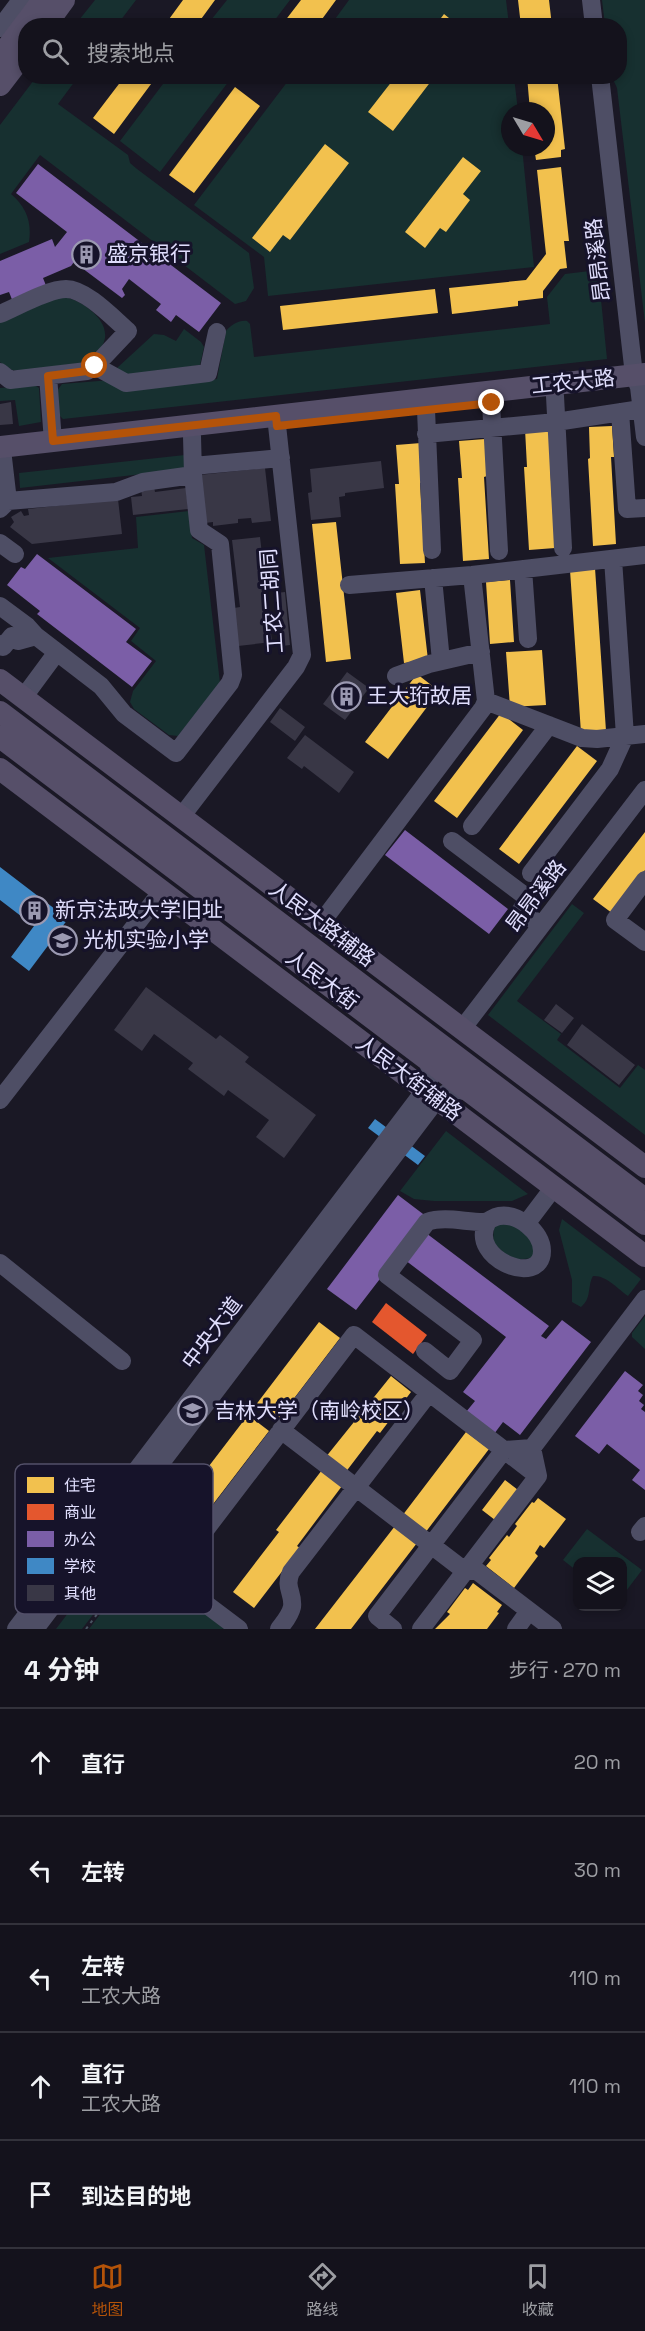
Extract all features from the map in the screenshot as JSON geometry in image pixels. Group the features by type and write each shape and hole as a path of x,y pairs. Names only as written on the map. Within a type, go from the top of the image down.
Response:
{"main road":[{"path":"29,18 43,0"},
{"path":"51,18 64,0"},
{"path":"0,57 18,33"},
{"path":"0,85 18,61"},
{"name":"工农大路","path":"1,454 192,436 277,421 426,410 641,386"},
{"name":"工农大路","path":"1,454 53,441 641,386"},
{"name":"人民大路辅路","path":"0,680 645,1167"},
{"name":"人民大街","path":"0,712 645,1198"},
{"name":"人民大街","path":"0,737 645,1224"},
{"name":"人民大街辅路","path":"0,769 645,1256"}],"street":[{"path":"0,28 21,0"},
{"path":"591,0 593,18"},
{"name":"昂昂溪路","path":"601,84 641,386 645,437"},
{"path":"0,314 56,291 67,289 78,291 128,331 95,366 87,371 10,380 0,372"},
{"path":"95,366 126,383 208,373 217,332"},
{"path":"48,376 53,441"},
{"path":"426,434 556,422 620,412 641,386"},
{"path":"555,396 563,548"},
{"path":"492,403 499,551"},
{"path":"426,410 432,550"},
{"path":"620,412 627,509 645,508"},
{"name":"工农二胡同","path":"181,817 296,667 302,655 277,421"},
{"path":"0,606 101,686 124,714 176,753 223,692 233,675 220,544 199,530 192,436"},
{"path":"1,454 4,506 116,492 143,482 193,471 281,458"},
{"path":"349,585 645,555"},
{"path":"531,873 610,769 625,736 613,559"},
{"path":"523,569 528,639"},
{"path":"321,923 483,708 486,701 472,574"},
{"path":"433,578 441,661"},
{"path":"0,644 3,647 12,636 18,641 36,636"},
{"path":"23,698 57,652"},
{"path":"396,676 441,661 481,652"},
{"path":"486,701 582,738 597,740 645,734"},
{"path":"472,826 549,725"},
{"name":"昂昂溪路","path":"462,1029 645,790"},
{"path":"452,841 529,899 521,910 541,926"},
{"path":"645,880 615,920 645,942"},
{"path":"0,1100 163,892"},
{"path":"428,1060 431,1094 451,1090 468,1091"},
{"name":"中央大道","path":"158,1464 431,1094"},
{"name":"中央大道","path":"144,1464 431,1094"},
{"path":"526,1224 554,1187"},
{"path":"425,1351 450,1371 473,1340 387,1275 427,1222 436,1220 487,1222 494,1217 515,1218 526,1224 538,1238 542,1253 535,1265 522,1269 505,1263 490,1251 484,1236 487,1222"},
{"path":"0,1263 122,1361"},
{"path":"393,1629 376,1616 504,1450 532,1448 645,1299"},
{"path":"213,1520 354,1335 538,1476"},
{"path":"271,1627 289,1616 292,1606 288,1588 291,1572 429,1393"},
{"path":"281,1430 465,1571 477,1571 553,1629"},
{"path":"421,1629 538,1476 532,1448"},
{"path":"213,1610 238,1629"},
{"path":"516,1629 529,1611"},
{"name":"中央大道","path":"16,1629 28,1614"},
{"name":"中央大道","path":"35,1629 46,1614"}],"path":[{"path":"86,1629 97,1614"}],"green space":[{"path":"95,0 136,0 122,18 81,18"},
{"path":"227,0 290,0 276,18 213,18"},
{"path":"349,0 506,0 508,18 336,18"},
{"path":"602,0 645,0 645,323 615,84 627,84 627,18 604,18"},
{"path":"31,84 73,84 58,104 128,155 130,163 137,169 249,253 254,288 246,301 235,304 40,155 11,194 21,204 27,215 30,227 29,242 0,254 0,125"},
{"path":"163,84 227,84 160,172 120,141"},
{"path":"286,84 515,84 517,102 501,102 501,156 523,156 534,267 268,296 264,257 194,205"},
{"path":"598,270 607,359 63,419 59,415 57,391 62,384 111,380 127,389 217,379 226,331 241,321 247,321 250,324 254,357 550,324 547,297 565,274"},
{"path":"64,297 91,310 103,326 105,335 103,344 96,353 81,363 18,371 7,369 0,362 0,321 50,299"},
{"path":"184,329 204,347 200,365 125,376 118,371 117,368 154,334 164,335 176,341"},
{"path":"35,385 39,388 41,422 19,426 15,400 0,401 0,388"},
{"path":"185,455 186,469 20,488 19,473"},
{"path":"189,511 192,538 204,545 220,683 178,736 169,735 134,709 130,702 133,691 156,661 131,641 140,628 48,558 138,548 136,517"},
{"path":"572,904 584,913 517,1001 561,1034 557,1040 620,1088 638,1065 645,1070 645,1135 488,1015"},
{"path":"446,1131 528,1194 512,1201 434,1201 414,1199 400,1191"},
{"path":"562,1219 641,1279 628,1296 607,1280 593,1276 584,1304 581,1307 572,1302 572,1280 559,1230"},
{"path":"494,1224 513,1224 533,1241 534,1258 512,1260 493,1243"},
{"path":"645,1316 645,1349 632,1337 632,1333"},
{"path":"587,1529 625,1557 573,1557 573,1568 563,1560"},
{"path":"627,1559 642,1570 627,1590"},
{"path":"67,1614 94,1614 82,1629 56,1629"},
{"path":"100,1614 206,1614 226,1629 89,1629"}],"building: 住宅":[{"path":"183,0 215,0 202,18 170,18"},
{"path":"301,0 336,0 323,18 287,18"},
{"path":"518,0 549,0 551,18 520,18"},
{"path":"119,84 151,84 114,134 93,118"},
{"path":"390,84 429,84 393,131 368,112"},
{"path":"528,84 558,84 565,149 561,150 561,157 536,160 535,156 555,156 555,102 529,102"},
{"path":"235,87 260,106 194,193 169,175"},
{"path":"325,144 349,163 290,240 283,235 270,252 252,238"},
{"path":"463,157 481,171 463,194 470,200 446,232 440,228 425,248 405,232"},
{"path":"561,167 569,241 564,241 567,268 560,269 543,291 543,298 518,301 518,306 452,314 449,288 526,280 546,254 537,170"},
{"path":"435,289 438,313 283,330 280,306"},
{"path":"612,426 614,457 611,457 616,544 593,546 588,459 590,458 589,427"},
{"path":"551,428 553,465 550,465 555,548 529,550 524,467 527,467 525,429"},
{"path":"485,439 487,476 484,477 489,559 463,561 458,478 462,478 459,441"},
{"path":"421,443 424,482 420,483 425,563 400,564 395,484 399,484 396,445"},
{"path":"336,522 351,659 326,662 312,524"},
{"path":"595,568 606,731 581,733 570,570"},
{"path":"510,580 514,642 490,644 486,582"},
{"path":"420,590 428,660 404,663 396,593"},
{"path":"542,650 546,705 510,707 506,652"},
{"path":"417,674 439,691 388,759 365,742"},
{"path":"501,713 523,730 457,818 434,801"},
{"path":"577,746 597,761 519,864 499,849"},
{"path":"645,832 645,870 612,913 593,899"},
{"path":"319,1322 340,1338 276,1422 255,1406"},
{"path":"391,1376 411,1392 380,1433 377,1431 345,1473 325,1458"},
{"path":"248,1415 269,1431 213,1504 213,1464 211,1464"},
{"path":"466,1432 489,1449 425,1533 402,1516"},
{"path":"322,1470 342,1486 297,1546 300,1548 254,1608 233,1592 279,1532 276,1530"},
{"path":"505,1480 518,1490 495,1520 482,1510"},
{"path":"538,1498 566,1519 544,1548 540,1545 535,1553 538,1556 514,1588 486,1566 491,1560 489,1558 517,1526 515,1524 532,1502 534,1503"},
{"path":"395,1526 417,1543 351,1629 315,1629"},
{"path":"473,1583 502,1605 487,1629 435,1629 450,1614 447,1612 465,1588 468,1590"}],"building: 商业":[{"path":"386,1303 427,1335 413,1354 372,1322"}],"building: 办公":[{"name":"盛京银行","path":"38,164 221,303 199,332 176,315 171,322 156,310 161,304 129,279 122,289 125,295 122,298 74,262 71,266 43,278 47,288 13,302 9,292 0,295 0,261 52,239 55,247 67,232 16,193"},
{"path":"37,554 136,629 126,642 152,661 132,687 37,614 40,611 7,585 21,567 25,569"},
{"path":"405,830 508,909 489,934 385,855"},
{"path":"398,1195 427,1217 426,1233 549,1326 541,1336 546,1339 562,1320 591,1342 520,1435 503,1422 494,1434 466,1412 475,1401 463,1392 506,1337 405,1260 406,1245 356,1310 327,1289"},
{"path":"625,1371 643,1385 638,1391 643,1395 639,1401 644,1405 641,1409 645,1412 645,1490 632,1480 640,1470 607,1444 599,1454 575,1436"}],"building: 学校":[{"name":"新京法政大学旧址","path":"0,867 68,919 29,971 11,957 34,926 0,900"},
{"path":"375,1119 425,1156 418,1165 368,1128"}],"building: 其他":[{"path":"11,402 13,424 0,425 0,404"},
{"path":"381,461 384,488 345,493 345,496 339,497 341,517 311,520 308,493 312,492 310,469"},
{"path":"265,468 271,521 252,523 251,518 238,519 238,523 213,526 213,522 205,523 199,475"},
{"path":"154,487 155,492 186,488 188,509 133,515 131,497 142,496 141,488"},
{"path":"118,499 122,534 32,544 10,527 14,522 11,517 21,511 24,516 29,515 28,509"},
{"path":"260,537 272,642 238,646 234,608 240,607 232,540"},
{"path":"285,592 290,645 282,646 276,593"},
{"name":"王大珩故居","path":"347,672 369,688 345,720 323,704"},
{"path":"280,708 305,727 295,741 270,722"},
{"path":"305,735 354,772 339,793 304,766 302,769 287,758"},
{"path":"146,987 216,1039 220,1035 249,1057 245,1062 316,1115 284,1158 256,1137 269,1120 228,1090 224,1096 188,1069 193,1063 154,1034 142,1051 114,1030"},
{"path":"556,1004 574,1018 562,1033 544,1020"},
{"path":"582,1024 635,1065 619,1085 567,1045"}],"place":[{"name":"盛京银行","path":"86,254"},
{"name":"王大珩故居","path":"346,696"},
{"name":"新京法政大学旧址","path":"34,910"},
{"name":"光机实验小学","path":"62,940"},
{"name":"吉林大学（南岭校区）","path":"193,1411"}],"route":[{"path":"95,366 87,371 48,376 53,441 276,416 277,426 492,403"}]}
